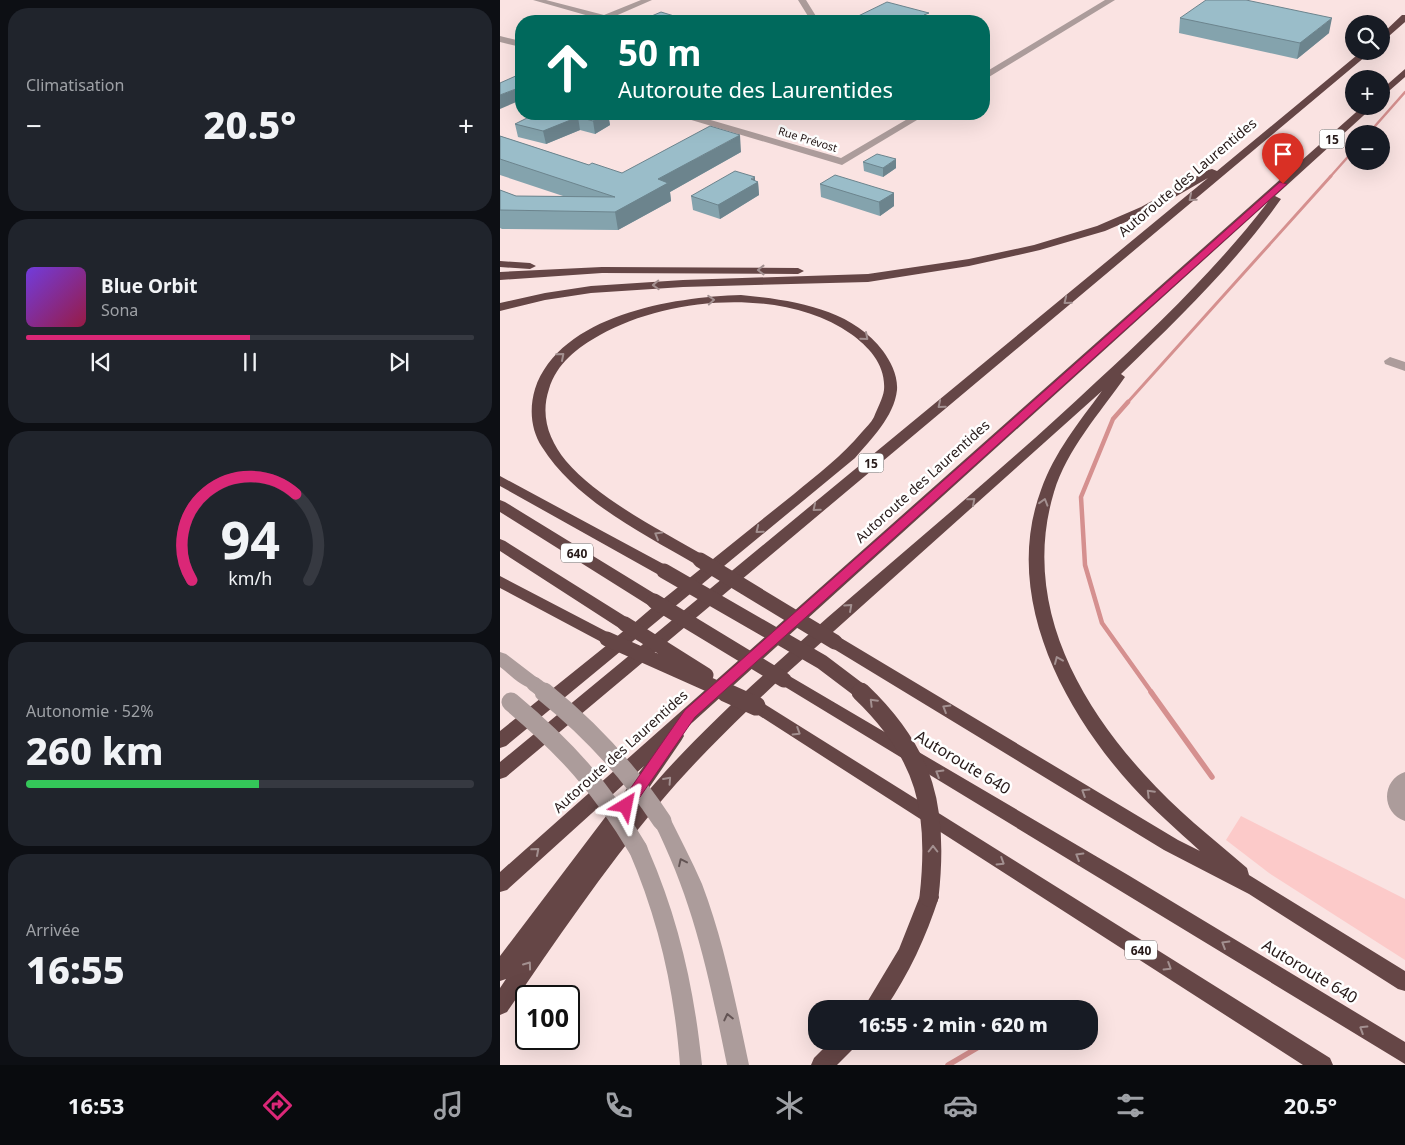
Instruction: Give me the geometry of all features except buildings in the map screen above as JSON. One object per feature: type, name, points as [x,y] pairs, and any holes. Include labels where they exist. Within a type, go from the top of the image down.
[{"type":"highway","points":[[1390,31],[1405,17]]},
{"type":"highway","name":"Autoroute des Laurentides","points":[[500,772],[1357,60]]},
{"type":"highway","points":[[1390,86],[1405,72]]},
{"type":"highway","name":"Autoroute des Laurentides","points":[[500,884],[1359,115]]},
{"type":"highway","points":[[500,307],[549,295],[606,288],[861,278],[905,274],[1030,250],[1099,229],[1148,208],[1243,155]]},
{"type":"highway","points":[[500,1005],[616,845],[665,784],[702,744],[854,604],[1063,421],[1136,352],[1248,236],[1295,172]]},
{"type":"highway","points":[[500,264],[602,270],[836,271],[947,266]]},
{"type":"highway","points":[[500,276],[602,270]]},
{"type":"highway","points":[[500,741],[822,478],[869,436],[884,414],[890,398],[891,383],[887,367],[880,353],[869,340],[854,328],[823,313],[779,302],[734,299],[690,302],[638,314],[602,328],[573,346],[546,372],[534,394],[530,415],[533,431],[546,454],[569,476],[595,496],[700,560],[835,642],[1171,845],[1256,888],[1405,982]]},
{"type":"highway","points":[[1136,352],[1068,449],[1047,491],[1039,519],[1036,545],[1037,578],[1042,611],[1052,645],[1068,682],[1092,722],[1114,752],[1167,809],[1256,888]]},
{"type":"highway","points":[[500,480],[758,624],[827,666],[870,699],[892,724],[916,766],[931,812],[934,848],[929,897],[923,917],[908,953],[879,1000]]},
{"type":"highway","name":"Autoroute 640","points":[[500,505],[784,680],[1405,1054]]},
{"type":"highway","name":"640","points":[[500,544],[1322,1065]]},
{"type":"highway","points":[[500,581],[607,639],[756,706]]},
{"type":"highway","points":[[500,972],[626,806],[690,714]]},
{"type":"highway","points":[[822,1065],[837,1050]]},
{"type":"street","points":[[537,0],[585,15]]},
{"type":"street","points":[[613,15],[648,0]]},
{"type":"street","points":[[802,0],[811,15]]},
{"type":"street","points":[[990,73],[1111,0]]},
{"type":"street","points":[[500,39],[515,43]]},
{"type":"street","name":"Rue Prévost","points":[[701,120],[842,162],[912,120]]},
{"type":"street","points":[[1390,361],[1405,367]]},
{"type":"street","points":[[500,658],[573,715],[604,745],[630,775],[662,821],[683,865],[702,912],[738,1065]]},
{"type":"street","points":[[506,698],[556,740],[581,766],[617,813],[638,849],[660,902],[677,961],[684,1001],[691,1065]]},
{"type":"street","points":[[1405,779],[1395,789],[1394,796],[1397,804],[1405,814]]},
{"type":"shaded area","points":[[1241,816],[1405,899],[1405,960],[1269,873],[1226,840]]},
{"type":"waterway","points":[[1376,125],[1405,92]]},
{"type":"waterway","points":[[1330,177],[1345,160]]},
{"type":"waterway","points":[[1127,403],[1331,176]]},
{"type":"waterway","points":[[1128,402],[1113,419],[1081,497],[1085,565],[1102,623],[1152,693]]},
{"type":"waterway","points":[[1151,692],[1212,777]]},
{"type":"waterway","points":[[948,1065],[974,1050]]},
{"type":"route","points":[[626,806],[690,714],[1283,184]]}]
